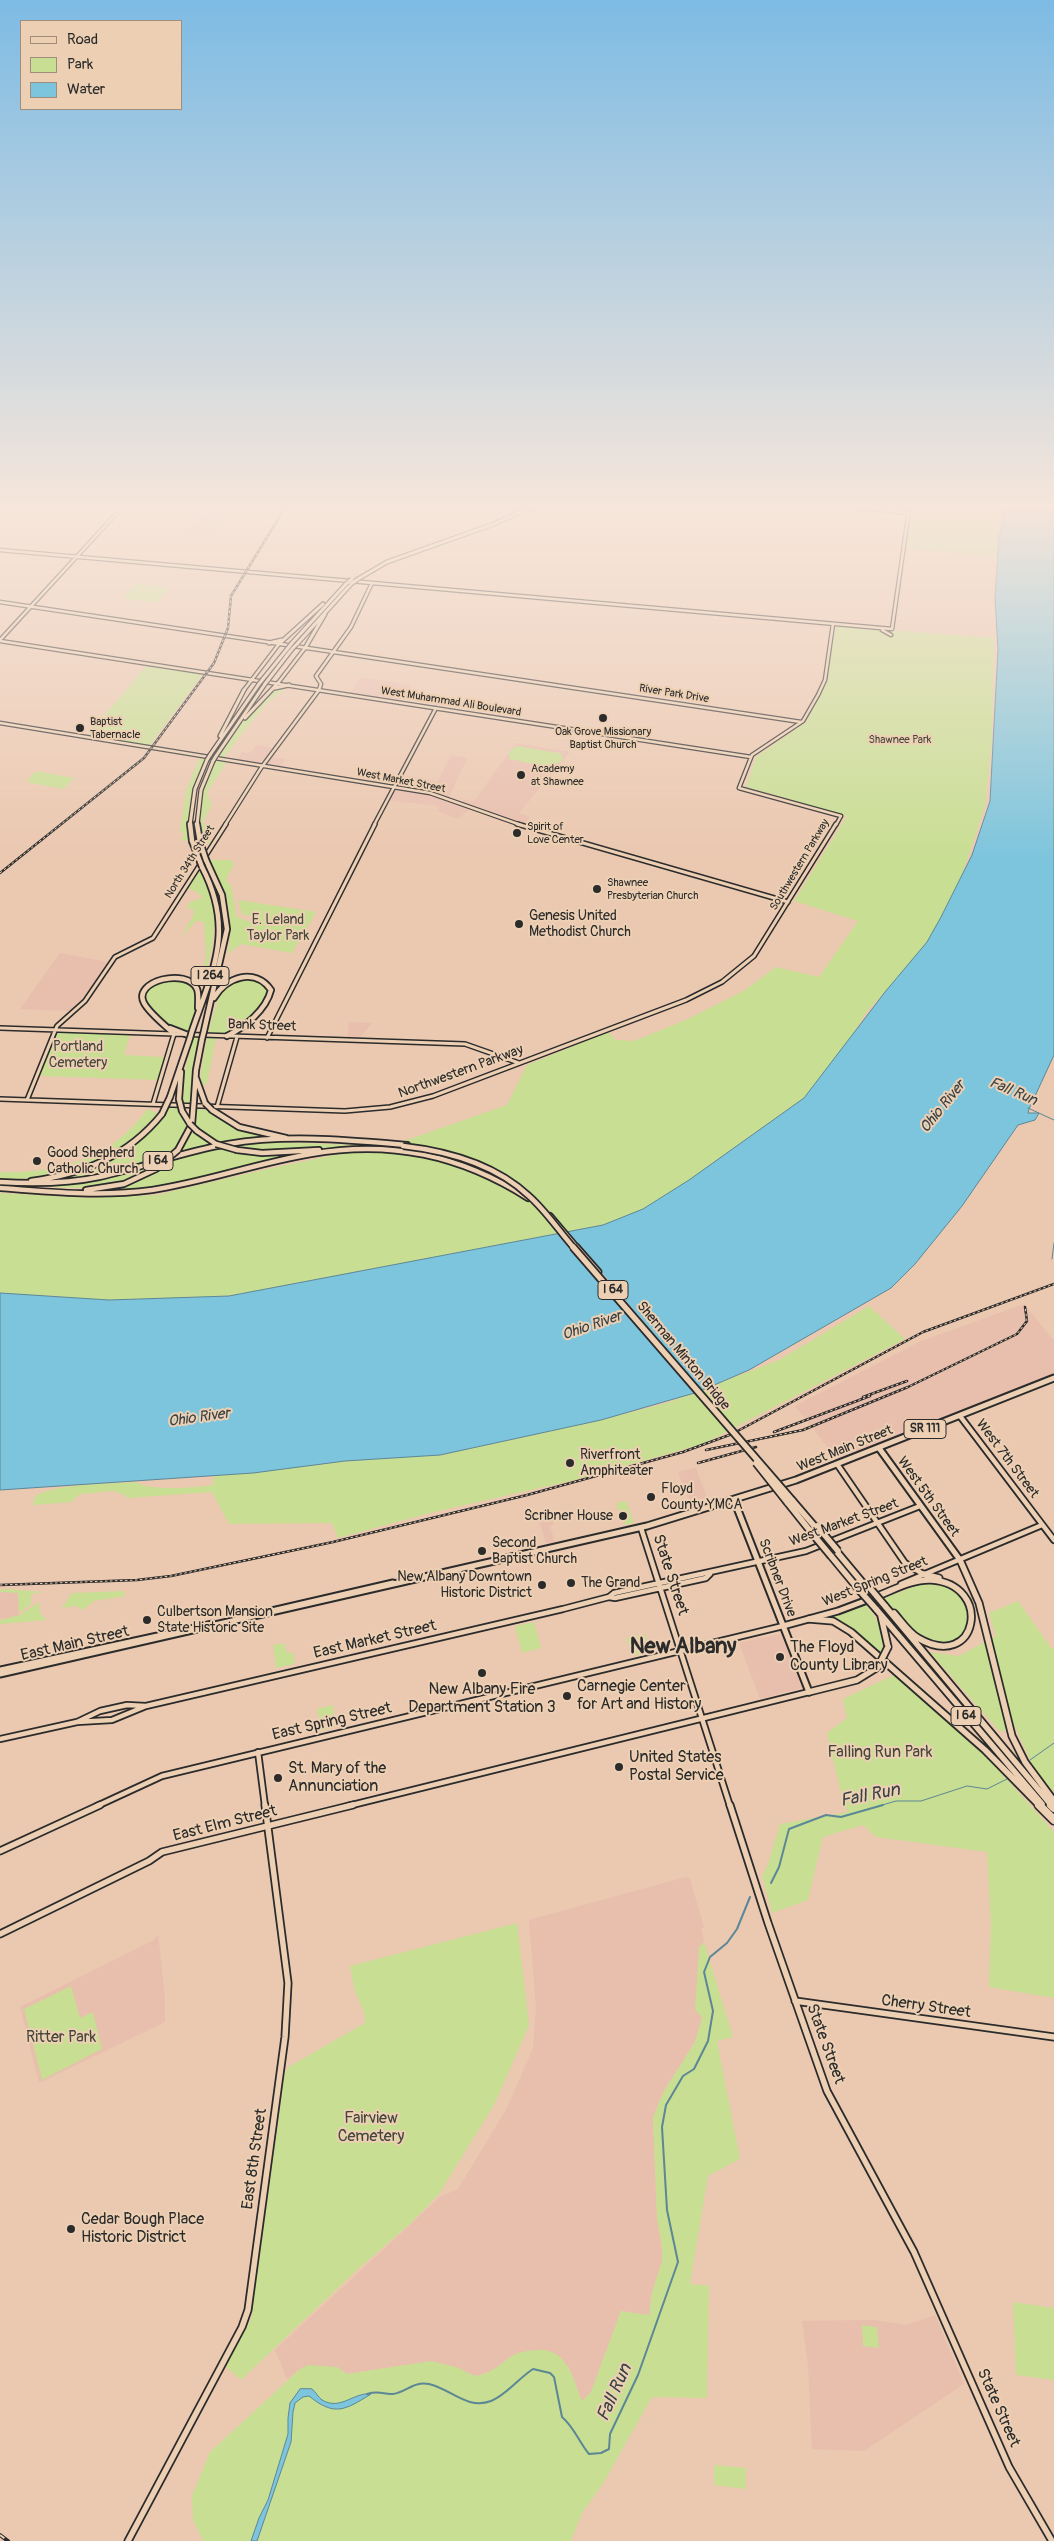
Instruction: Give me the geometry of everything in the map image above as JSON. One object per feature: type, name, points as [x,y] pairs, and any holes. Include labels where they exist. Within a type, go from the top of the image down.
[{"type":"highway","points":[[279,644],[303,622]]},
{"type":"highway","name":"I 264","points":[[181,1069],[190,1035],[209,982],[220,932],[216,899],[192,841],[190,816],[192,798],[198,778],[210,755],[259,684],[312,622]]},
{"type":"highway","name":"I 264","points":[[195,1076],[226,939],[227,919],[222,895],[200,842],[197,806],[201,786],[213,761],[228,737],[282,662],[290,647],[297,644],[317,622]]},
{"type":"highway","points":[[305,648],[321,622]]},
{"type":"highway","points":[[269,643],[282,640]]},
{"type":"highway","points":[[273,690],[278,683]]},
{"type":"highway","points":[[228,737],[253,708],[273,690],[280,686],[289,685]]},
{"type":"highway","points":[[210,755],[244,690]]},
{"type":"highway","points":[[174,1034],[169,1027],[146,1007],[143,1000],[146,989],[159,980],[178,978],[193,983],[198,994],[197,1016]]},
{"type":"highway","points":[[212,1000],[224,984],[238,978],[254,978],[268,985],[271,990],[269,999],[241,1027],[227,1036]]},
{"type":"highway","points":[[169,1027],[190,1035]]},
{"type":"highway","points":[[236,1037],[241,1027]]},
{"type":"highway","points":[[1,1185],[55,1178],[98,1164],[133,1144],[150,1129],[162,1114],[181,1069]]},
{"type":"highway","points":[[181,1069],[179,1099],[182,1112],[197,1131],[216,1144],[237,1150],[268,1153],[344,1150]]},
{"type":"highway","points":[[1,1185],[98,1190],[129,1182],[156,1169],[178,1150],[192,1124],[195,1076]]},
{"type":"highway","points":[[195,1076],[205,1103],[228,1122],[250,1131],[312,1140]]},
{"type":"highway","name":"I 64","points":[[1,1185],[46,1184],[115,1174],[190,1152],[230,1144],[312,1140],[403,1146]]},
{"type":"highway","points":[[1,1185],[81,1181],[130,1171],[202,1150],[245,1143],[300,1141],[403,1146],[448,1154],[474,1163],[507,1179],[529,1196],[791,1500]]},
{"type":"highway","name":"Sherman Minton Bridge","points":[[403,1146],[442,1151],[476,1162],[510,1180],[532,1197],[764,1470]]},
{"type":"highway","name":"I 64","points":[[1,1185],[93,1194],[140,1192],[297,1157],[344,1150]]},
{"type":"highway","name":"Sherman Minton Bridge","points":[[344,1150],[421,1153],[463,1164],[497,1178],[540,1207],[572,1241],[764,1470]]},
{"type":"highway","name":"I 64","points":[[764,1470],[835,1553],[860,1590],[881,1609],[1054,1808]]},
{"type":"highway","points":[[809,1692],[856,1680],[878,1667],[888,1647],[881,1609],[868,1588],[835,1553]]},
{"type":"highway","points":[[960,1560],[982,1609],[1012,1737],[1023,1759],[1054,1801]]},
{"type":"highway","points":[[881,1609],[892,1610],[912,1633],[924,1642],[938,1646],[953,1646],[967,1636],[973,1622],[972,1610],[959,1590],[949,1581],[923,1574]]},
{"type":"highway","points":[[872,1598],[928,1580],[941,1582],[959,1590]]},
{"type":"highway","name":"I 64","points":[[881,1609],[1054,1819]]},
{"type":"highway","points":[[809,1620],[833,1621],[851,1632],[985,1750],[1054,1819]]},
{"type":"main road","name":"West Main Street","points":[[643,1527],[734,1500],[837,1464],[1054,1378]]},
{"type":"main road","name":"West 5th Street","points":[[879,1448],[960,1560]]},
{"type":"main road","name":"Scribner Drive","points":[[734,1500],[809,1692]]},
{"type":"main road","name":"East Main Street","points":[[0,1672],[390,1582],[393,1584],[643,1527]]},
{"type":"main road","name":"West Spring Street","points":[[783,1626],[809,1620],[872,1598]]},
{"type":"street","points":[[0,640],[17,622]]},
{"type":"street","name":"River Park Drive","points":[[130,622],[801,722]]},
{"type":"street","points":[[246,791],[319,690],[321,684],[316,676],[354,622]]},
{"type":"street","points":[[806,622],[892,629],[893,622]]},
{"type":"street","points":[[751,757],[801,722],[824,684],[833,624]]},
{"type":"street","points":[[880,628],[891,635]]},
{"type":"street","name":"West Muhammad Ali Boulevard","points":[[0,640],[751,757]]},
{"type":"street","points":[[244,690],[279,644]]},
{"type":"street","points":[[274,650],[290,647]]},
{"type":"street","points":[[278,683],[305,648]]},
{"type":"street","points":[[268,682],[281,679]]},
{"type":"street","points":[[267,1038],[436,708]]},
{"type":"street","name":"West Market Street","points":[[0,723],[442,796],[526,827],[788,902]]},
{"type":"street","name":"Southwestern Parkway","points":[[751,757],[739,788],[841,816],[772,929]]},
{"type":"street","name":"North 34th Street","points":[[149,942],[246,791]]},
{"type":"street","name":"Northwestern Parkway","points":[[0,1099],[346,1112],[378,1110],[418,1100],[705,992],[728,979],[747,963],[772,929]]},
{"type":"street","points":[[27,1100],[54,1030],[62,1020],[85,1001],[115,957],[149,942]]},
{"type":"street","name":"Bank Street","points":[[0,1028],[465,1044],[519,1063]]},
{"type":"street","points":[[154,1104],[174,1034]]},
{"type":"street","points":[[217,1106],[236,1037]]},
{"type":"street","name":"West 7th Street","points":[[960,1416],[990,1452],[1054,1540]]},
{"type":"street","points":[[837,1464],[907,1566],[923,1574]]},
{"type":"street","name":"West Market Street","points":[[711,1574],[806,1551],[920,1506]]},
{"type":"street","name":"West Spring Street","points":[[872,1598],[923,1574],[1042,1525]]},
{"type":"street","name":"State Street","points":[[643,1527],[660,1586],[795,2001],[830,2099],[914,2252],[1010,2467],[1052,2541]]},
{"type":"street","name":"East Market Street","points":[[0,1739],[77,1722],[101,1721],[129,1714],[146,1706],[609,1597],[614,1594],[706,1578],[711,1574]]},
{"type":"street","name":"West Spring Street","points":[[681,1651],[783,1626]]},
{"type":"street","name":"East Spring Street","points":[[0,1851],[152,1779],[681,1651]]},
{"type":"street","name":"East Elm Street","points":[[0,1934],[149,1862],[158,1854],[809,1692]]},
{"type":"street","name":"East Market Street","points":[[77,1722],[95,1712],[126,1705],[146,1706]]},
{"type":"street","name":"East 8th Street","points":[[128,2541],[242,2327],[248,2310],[285,2037],[288,1983],[258,1752]]},
{"type":"street","name":"Cherry Street","points":[[795,2001],[1054,2037]]},
{"type":"shaded area","points":[[361,677],[411,685],[401,701],[350,693]]},
{"type":"shaded area","name":"Academy at Shawnee","points":[[516,743],[570,752],[519,813],[530,817],[523,825],[462,803],[464,799],[474,801]]},
{"type":"shaded area","points":[[257,745],[276,748],[270,757],[286,759],[280,767],[236,760],[242,752],[250,753]]},
{"type":"shaded area","points":[[451,755],[467,758],[448,800],[470,810],[457,819],[437,811],[439,806],[390,801],[403,775],[438,781]]},
{"type":"shaded area","points":[[60,953],[108,962],[82,1001],[69,1011],[20,1009]]},
{"type":"shaded area","points":[[349,1022],[372,1023],[358,1040],[347,1039]]},
{"type":"shaded area","points":[[1024,1304],[1054,1341],[1054,1375],[838,1460],[795,1406],[919,1342]]},
{"type":"shaded area","points":[[696,1468],[709,1503],[692,1508],[678,1472]]},
{"type":"shaded area","points":[[552,1518],[554,1524],[550,1526],[555,1542],[546,1543],[539,1521]]},
{"type":"shaded area","points":[[0,1592],[18,1592],[19,1616],[0,1619]]},
{"type":"shaded area","points":[[781,1634],[802,1688],[760,1699],[739,1643]]},
{"type":"shaded area","points":[[686,1877],[690,1879],[704,1927],[701,1928],[704,1942],[699,1948],[702,2018],[695,2042],[664,2091],[653,2117],[657,2218],[662,2246],[662,2261],[652,2293],[649,2316],[621,2311],[591,2392],[582,2401],[569,2367],[535,2350],[513,2355],[493,2371],[475,2376],[456,2367],[384,2368],[347,2374],[337,2367],[300,2369],[287,2379],[275,2350],[440,2197],[458,2189],[507,2108],[533,2048],[536,2008],[529,1920]]},
{"type":"shaded area","points":[[158,1934],[165,1998],[165,2022],[39,2083],[20,2007],[154,1940]]},
{"type":"shaded area","points":[[935,2315],[964,2384],[864,2451],[812,2449],[808,2365],[802,2321],[874,2320],[907,2325]]},
{"type":"green space","name":"Shawnee Park","points":[[834,626],[994,638],[992,739],[985,807],[962,875],[924,951],[867,1011],[828,1075],[792,1113],[740,1151],[643,1209],[603,1225],[229,1296],[109,1300],[0,1293],[0,1193],[87,1198],[156,1195],[373,1147],[262,1150],[229,1145],[275,1142],[378,1146],[404,1141],[507,1105],[527,1065],[608,1032],[616,1040],[634,1041],[688,1019],[745,990],[776,967],[819,977],[858,921],[794,901],[847,816],[746,787],[756,757],[806,722],[827,681]]},
{"type":"green space","points":[[147,665],[204,673],[149,746],[88,735]]},
{"type":"green space","points":[[287,687],[266,704],[223,758],[218,757],[239,726],[257,705],[277,690]]},
{"type":"green space","points":[[516,746],[565,754],[561,754],[563,759],[558,763],[545,766],[538,765],[509,759],[509,752]]},
{"type":"green space","points":[[199,759],[205,759],[196,780],[189,808],[190,841],[181,840],[184,834],[180,831],[186,791]]},
{"type":"green space","points":[[217,760],[227,762],[207,793],[212,805],[202,823],[210,825],[206,830],[211,844],[203,843],[200,810],[203,790]]},
{"type":"green space","points":[[36,771],[74,778],[64,789],[26,782]]},
{"type":"green space","name":"E. Leland Taylor Park","points":[[210,860],[231,860],[234,864],[226,880],[231,885],[237,917],[254,923],[256,918],[242,914],[238,900],[316,912],[292,953],[241,944],[228,954],[230,927],[228,906]]},
{"type":"green space","points":[[200,870],[210,892],[214,919],[210,959],[206,970],[204,969],[206,955],[204,922],[196,921],[181,937],[194,914],[193,909],[186,908],[190,902],[202,898],[198,893],[187,888]]},
{"type":"green space","points":[[247,978],[260,981],[269,990],[263,1005],[230,1034],[208,1033],[221,990],[235,980]]},
{"type":"green space","points":[[167,979],[187,980],[196,989],[197,1008],[189,1032],[174,1029],[147,1004],[146,994],[150,987]]},
{"type":"green space","name":"Portland Cemetery","points":[[56,1032],[130,1035],[124,1055],[165,1057],[158,1080],[40,1076]]},
{"type":"green space","points":[[194,1037],[200,1038],[193,1071],[192,1099],[191,1103],[183,1103],[185,1070]]},
{"type":"green space","points":[[207,1038],[216,1038],[207,1084],[201,1085],[201,1071]]},
{"type":"green space","points":[[168,1108],[179,1108],[189,1126],[177,1149],[169,1156],[103,1174],[37,1182],[75,1174],[112,1160],[143,1138],[157,1124]]},
{"type":"green space","points":[[147,1109],[159,1114],[143,1132],[125,1147],[107,1158],[88,1167],[67,1173],[46,1177],[0,1179],[0,1172],[42,1170],[62,1166],[82,1160],[101,1151],[134,1126]]},
{"type":"green space","points":[[195,1109],[209,1110],[240,1129],[280,1138],[234,1143],[214,1139],[194,1125]]},
{"type":"green space","points":[[192,1130],[215,1145],[177,1154]]},
{"type":"green space","points":[[220,1147],[230,1150],[309,1152],[176,1183],[94,1192],[138,1180],[172,1158]]},
{"type":"green space","points":[[164,1161],[150,1171],[120,1183],[72,1188],[39,1186]]},
{"type":"green space","points":[[869,1306],[905,1339],[703,1444],[570,1481],[434,1512],[338,1538],[332,1523],[229,1524],[212,1492],[128,1498],[111,1491],[80,1494],[71,1502],[33,1505],[35,1496],[70,1486],[135,1482],[161,1488],[205,1486],[213,1485],[214,1476],[345,1461],[441,1455],[601,1420],[670,1402],[779,1360]]},
{"type":"green space","points":[[626,1501],[634,1523],[625,1525],[616,1503]]},
{"type":"green space","points":[[927,1582],[941,1584],[954,1590],[968,1607],[970,1616],[966,1634],[949,1644],[939,1644],[920,1636],[904,1622],[884,1598]]},
{"type":"green space","points":[[0,1590],[43,1592],[31,1594],[31,1604],[19,1613],[18,1593],[0,1592]]},
{"type":"green space","points":[[124,1591],[125,1596],[94,1601],[83,1610],[76,1606],[62,1608],[72,1593]]},
{"type":"green space","points":[[1018,1601],[1052,1649],[1054,1648],[1054,1792],[1034,1769],[1015,1726],[1000,1732],[930,1652],[959,1656],[996,1636],[989,1613]]},
{"type":"green space","points":[[39,1602],[40,1613],[47,1620],[0,1624],[0,1620],[20,1615]]},
{"type":"green space","points":[[866,1605],[875,1617],[883,1634],[882,1655],[850,1627],[828,1617]]},
{"type":"green space","points":[[534,1622],[541,1648],[522,1653],[515,1626]]},
{"type":"green space","points":[[645,1634],[651,1652],[632,1656],[626,1638]]},
{"type":"green space","points":[[284,1643],[287,1653],[293,1652],[295,1664],[276,1668],[273,1645]]},
{"type":"green space","name":"Falling Run Park","points":[[894,1675],[986,1756],[1054,1832],[1054,1998],[989,1987],[991,1924],[987,1852],[876,1837],[863,1825],[823,1837],[808,1900],[772,1913],[762,1876],[768,1864],[780,1824],[848,1812],[843,1801],[827,1733],[847,1718],[843,1699]]},
{"type":"green space","points":[[333,1705],[335,1727],[321,1731],[317,1709]]},
{"type":"green space","name":"Fairview Cemetery","points":[[517,1923],[529,2025],[495,2103],[439,2194],[410,2224],[359,2268],[241,2380],[225,2366],[251,2319],[285,2072],[290,2066],[365,2023],[364,2012],[355,1992],[350,1966]]},
{"type":"green space","points":[[704,1942],[733,2037],[717,2041],[740,2159],[708,2176],[690,2284],[709,2286],[707,2398],[652,2397],[604,2482],[582,2513],[571,2541],[203,2541],[193,2520],[192,2496],[210,2452],[300,2369],[308,2365],[337,2367],[347,2374],[431,2361],[456,2367],[475,2376],[491,2371],[517,2354],[535,2350],[546,2350],[561,2358],[567,2365],[582,2401],[591,2392],[621,2311],[649,2315],[652,2293],[662,2261],[662,2246],[657,2218],[653,2117],[664,2091],[695,2042],[702,2018],[695,2009],[699,1948]]},
{"type":"green space","name":"Ritter Park","points":[[71,1986],[80,2018],[93,2012],[102,2049],[42,2080],[24,2009]]},
{"type":"green space","points":[[1013,2302],[1054,2308],[1054,2380],[1016,2375]]},
{"type":"green space","points":[[862,2325],[877,2327],[879,2348],[863,2346]]},
{"type":"green space","points":[[714,2465],[746,2468],[746,2489],[714,2485]]},
{"type":"water","name":"Ohio River","points":[[996,622],[1054,622],[1054,1055],[1029,1109],[1028,1113],[1039,1113],[1035,1120],[1018,1125],[962,1206],[915,1264],[891,1288],[749,1370],[698,1392],[601,1420],[440,1455],[345,1461],[253,1473],[0,1490],[0,1293],[109,1300],[229,1296],[603,1225],[643,1209],[689,1180],[804,1098],[885,992],[927,942],[972,855],[990,801],[998,649]]},
{"type":"water","points":[[300,2389],[312,2389],[322,2400],[329,2403],[341,2402],[365,2394],[371,2394],[354,2404],[340,2409],[326,2407],[309,2396],[303,2397],[295,2403],[291,2442],[257,2541],[251,2541],[268,2500],[288,2434],[290,2403]]},
{"type":"pier","points":[[566,1230],[703,1392],[697,1395],[560,1231]]},
{"type":"waterway","name":"Fall Run","points":[[1028,1108],[1054,1120]]},
{"type":"waterway","name":"Fall Run","points":[[1052,1259],[1054,1243]]},
{"type":"waterway","name":"Fall Run","points":[[1030,1760],[1054,1743]]},
{"type":"waterway","name":"Fall Run","points":[[879,1806],[896,1801],[921,1801],[967,1786],[987,1789],[1009,1778]]},
{"type":"waterway","name":"Fall Run","points":[[771,1883],[779,1867],[789,1829],[826,1815],[841,1817],[883,1805]]},
{"type":"waterway","name":"Fall Run","points":[[367,2394],[375,2392],[393,2394],[423,2383],[437,2387],[467,2401],[482,2403],[496,2399],[533,2369],[550,2373],[554,2377],[562,2417],[570,2425],[589,2454],[601,2453],[609,2449],[610,2434],[638,2375],[678,2262],[667,2210],[662,2127],[666,2105],[683,2076],[694,2069],[708,2041],[713,2011],[704,1972],[710,1957],[727,1943],[737,1929],[750,1897]]},
{"type":"railway","points":[[0,873],[144,758],[214,663],[228,628],[229,622]]},
{"type":"railway","points":[[0,1585],[137,1580],[171,1576],[333,1542],[527,1495],[683,1452],[732,1434],[923,1332],[1054,1284]]},
{"type":"railway","points":[[706,1450],[803,1430],[908,1387],[1017,1334],[1027,1321],[1025,1307]]},
{"type":"railway","points":[[863,1397],[907,1381]]},
{"type":"railway","points":[[774,1432],[870,1396]]},
{"type":"railway","points":[[698,1463],[756,1447]]},
{"type":"railway","points":[[0,2535],[8,2541]]},
{"type":"place","name":"Oak Grove Missionary Baptist Church","points":[[603,718]]},
{"type":"place","name":"Baptist Tabernacle","points":[[80,728]]},
{"type":"place","name":"Academy at Shawnee","points":[[521,775]]},
{"type":"place","name":"Spirit of Love Center","points":[[517,833]]},
{"type":"place","name":"Shawnee Presbyterian Church","points":[[597,889]]},
{"type":"place","name":"Genesis United Methodist Church","points":[[519,924]]},
{"type":"place","name":"Good Shepherd Catholic Church","points":[[37,1161]]},
{"type":"place","name":"Riverfront Amphiteater","points":[[570,1463]]},
{"type":"place","name":"Floyd County YMCA","points":[[651,1497]]},
{"type":"place","name":"Scribner House","points":[[623,1516]]},
{"type":"place","name":"Second Baptist Church","points":[[482,1551]]},
{"type":"place","name":"The Grand","points":[[571,1583]]},
{"type":"place","name":"New Albany Downtown Historic District","points":[[542,1585]]},
{"type":"place","name":"Culbertson Mansion State Historic Site","points":[[147,1620]]},
{"type":"place","name":"The Floyd County Library","points":[[780,1657]]},
{"type":"place","name":"New Albany Fire Department Station 3","points":[[482,1673]]},
{"type":"place","name":"Carnegie Center for Art and History","points":[[567,1696]]},
{"type":"place","name":"United States Postal Service","points":[[619,1767]]},
{"type":"place","name":"St. Mary of the Annunciation","points":[[278,1778]]},
{"type":"place","name":"Cedar Bough Place Historic District","points":[[71,2229]]},
{"type":"district","name":"New Albany","points":[[683,1647]]}]
